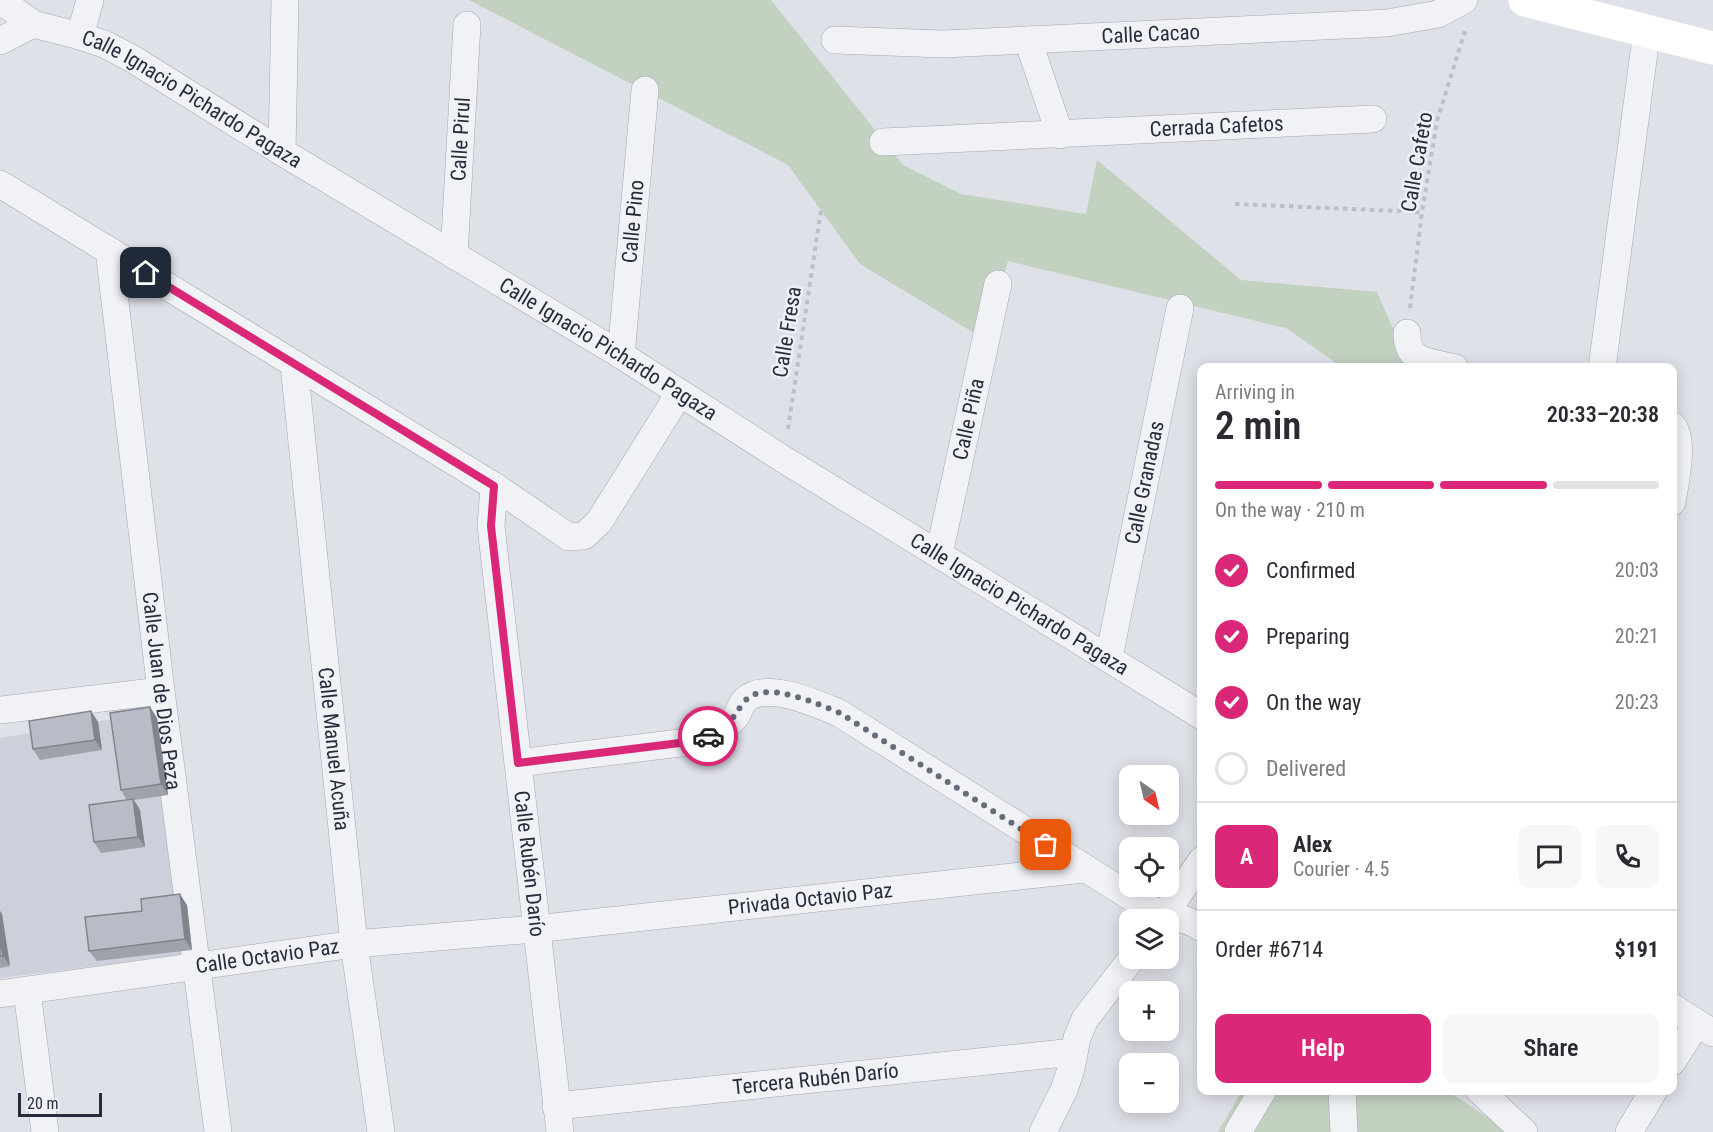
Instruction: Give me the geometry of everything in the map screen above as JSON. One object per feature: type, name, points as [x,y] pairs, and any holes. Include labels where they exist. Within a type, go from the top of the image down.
[{"type":"main road","points":[[1525,0],[1713,48]]},
{"type":"street","points":[[0,0],[33,24],[0,41]]},
{"type":"street","points":[[80,36],[90,0]]},
{"type":"street","points":[[282,152],[285,0]]},
{"type":"street","name":"Calle Cacao","points":[[835,40],[943,44],[1387,23],[1466,11]]},
{"type":"street","name":"Calle Ignacio Pichardo Pagaza","points":[[33,24],[104,44],[131,58],[282,152],[621,355],[783,459],[1197,713]]},
{"type":"street","name":"Calle Pirul","points":[[454,255],[467,25]]},
{"type":"street","points":[[1603,363],[1647,30]]},
{"type":"street","points":[[1028,40],[1060,135]]},
{"type":"street","name":"Calle Pino","points":[[621,355],[645,90]]},
{"type":"street","name":"Cerrada Cafetos","points":[[883,142],[1373,119]]},
{"type":"street","points":[[0,184],[494,486],[569,537],[584,536],[590,533],[599,522],[679,394]]},
{"type":"street","name":"Calle Juan de Dios Peza","points":[[109,250],[160,691],[218,1132]]},
{"type":"street","name":"Calle Piña","points":[[939,554],[998,284]]},
{"type":"street","name":"Calle Granadas","points":[[1108,657],[1180,308]]},
{"type":"street","points":[[1407,333],[1407,343],[1412,354],[1437,363]]},
{"type":"street","name":"Calle Manuel Acuña","points":[[294,365],[354,944],[381,1132]]},
{"type":"street","points":[[1677,443],[1677,460]]},
{"type":"street","name":"Calle Rubén Darío","points":[[494,486],[491,526],[558,1119]]},
{"type":"street","points":[[0,710],[160,691]]},
{"type":"street","points":[[518,763],[696,741],[725,727],[735,717],[747,698],[756,694],[782,693],[805,699],[840,713],[1150,909]]},
{"type":"street","points":[[1168,909],[1197,867]]},
{"type":"street","name":"Privada Octavio Paz","points":[[535,928],[1084,869]]},
{"type":"street","points":[[1179,918],[1197,925]]},
{"type":"street","name":"Calle Octavio Paz","points":[[0,994],[354,944],[535,928]]},
{"type":"street","points":[[1042,1132],[1064,1090],[1077,1038],[1085,1019],[1124,969]]},
{"type":"street","points":[[27,991],[45,1132]]},
{"type":"street","points":[[1677,1010],[1705,1028],[1677,1057]]},
{"type":"street","name":"Tercera Rubén Darío","points":[[558,1119],[1074,1052]]},
{"type":"street","points":[[1238,1132],[1260,1095]]},
{"type":"street","points":[[1342,1095],[1344,1132]]},
{"type":"street","points":[[1484,1095],[1524,1132]]},
{"type":"street","points":[[1629,1132],[1651,1095]]},
{"type":"path","name":"Calle Cafeto","points":[[1407,333],[1422,212],[1437,121],[1466,11]]},
{"type":"path","points":[[1235,204],[1422,212]]},
{"type":"path","name":"Calle Fresa","points":[[783,459],[821,210]]},
{"type":"shaded area","points":[[160,711],[197,953],[0,978],[0,738]]},
{"type":"green space","points":[[469,0],[771,0],[903,165],[961,194],[1086,214],[1097,160],[1241,280],[1377,292],[1408,363],[1336,363],[1286,328],[1008,261],[984,339],[860,264],[788,165]]},
{"type":"green space","points":[[1239,1095],[1453,1095],[1511,1132],[1218,1132]]},
{"type":"building","points":[[150,707],[161,784],[121,790],[110,713]]},
{"type":"building","points":[[91,711],[95,740],[33,749],[29,721]]},
{"type":"building","points":[[133,799],[138,837],[94,842],[89,805]]},
{"type":"building","points":[[180,894],[185,939],[89,951],[85,917],[142,911],[141,899]]},
{"type":"building","points":[[0,938],[3,956],[0,956]]},
{"type":"way so far","points":[[708,736],[725,727],[735,717],[747,698],[756,694],[782,693],[805,699],[840,713],[1046,845]]},
{"type":"route","points":[[146,273],[494,486],[491,526],[518,763],[696,741],[708,736]]}]
